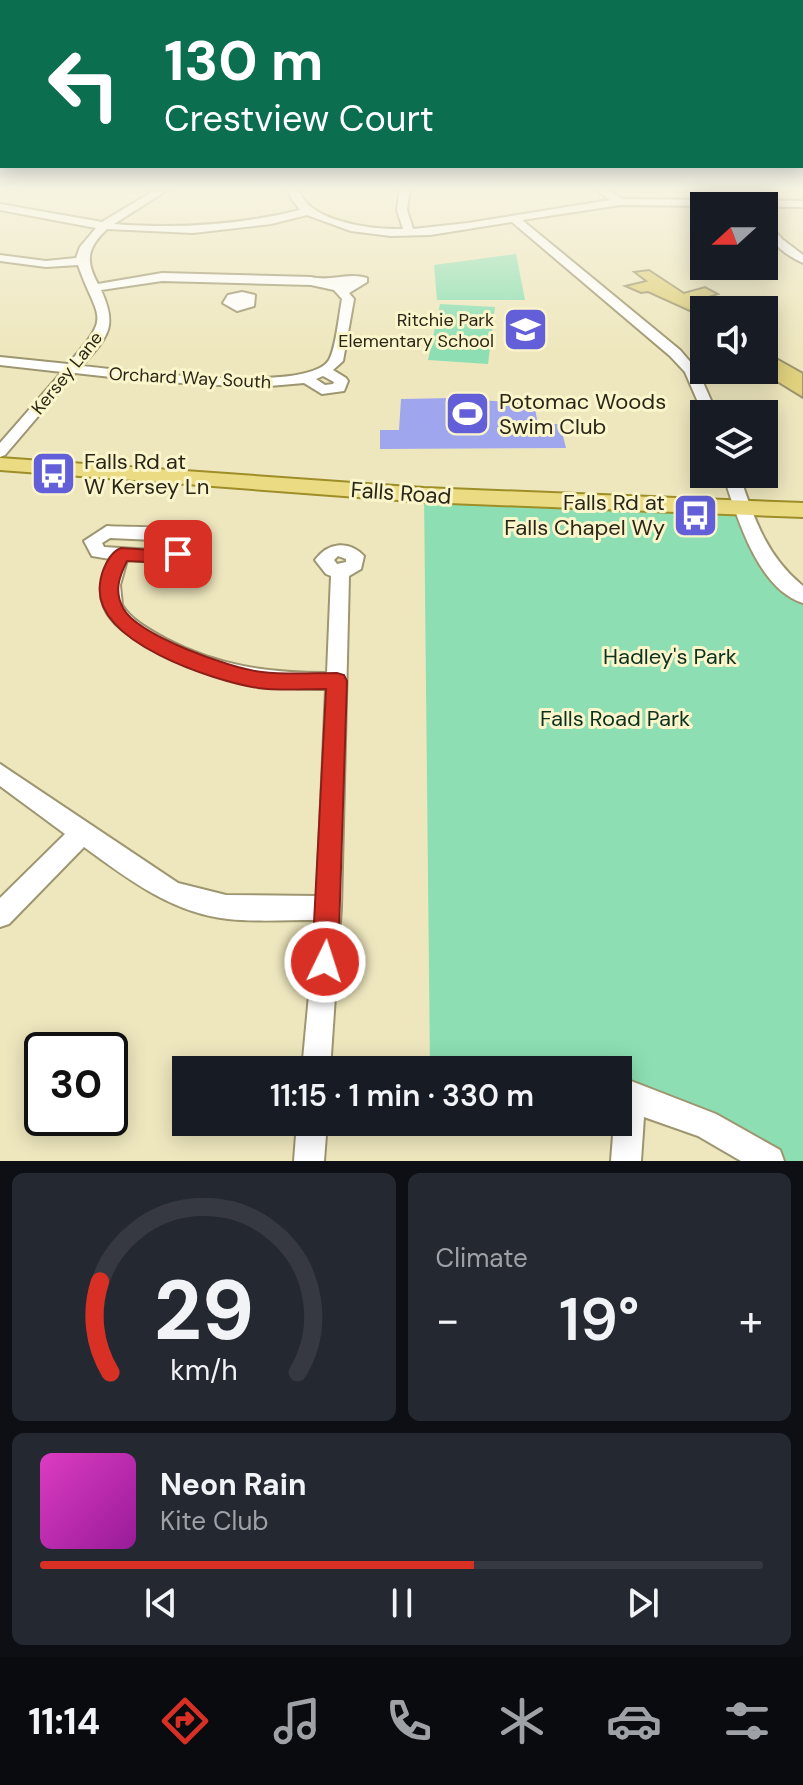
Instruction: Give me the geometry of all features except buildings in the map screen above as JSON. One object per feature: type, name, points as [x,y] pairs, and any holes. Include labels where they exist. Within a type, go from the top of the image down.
[{"type":"main road","name":"Falls Road","points":[[0,464],[433,496],[803,510]]},
{"type":"street","points":[[3,260],[46,264],[83,261],[91,241]]},
{"type":"street","points":[[542,241],[675,353],[691,371],[704,400]]},
{"type":"street","points":[[778,241],[797,250],[803,260]]},
{"type":"street","name":"Kersey Lane","points":[[0,452],[97,342],[105,325],[104,310],[83,261]]},
{"type":"street","points":[[94,288],[162,277],[250,279],[338,288],[348,299],[338,357],[324,371]]},
{"type":"street","points":[[242,296],[250,279]]},
{"type":"street","name":"Orchard Way South","points":[[0,361],[73,370],[258,383],[307,379],[324,371],[341,381],[339,388],[322,390],[307,379]]},
{"type":"street","points":[[735,488],[761,556],[803,596]]},
{"type":"street","points":[[121,554],[109,580],[108,594],[115,614],[155,642],[202,666],[242,678],[337,681]]},
{"type":"street","points":[[317,1056],[329,908],[340,572]]},
{"type":"street","points":[[0,774],[139,873],[173,893],[201,902],[252,909],[329,908]]},
{"type":"street","points":[[0,915],[82,833]]},
{"type":"street","points":[[632,1097],[706,1124],[769,1161]]},
{"type":"street","points":[[309,1161],[311,1136]]},
{"type":"street","points":[[625,1136],[626,1161]]},
{"type":"green space","points":[[516,254],[525,300],[437,300],[434,265]]},
{"type":"green space","points":[[440,304],[495,307],[488,364],[428,360]]},
{"type":"green space","name":"Falls Road Park","points":[[424,495],[742,510],[803,596],[803,1161],[769,1161],[632,1099],[632,1056],[430,1056]]},
{"type":"water","name":"Potomac Woods Swim Club","points":[[454,398],[534,404],[538,424],[560,424],[566,448],[380,449],[380,430],[399,430],[401,399]]},
{"type":"place","name":"Ritchie Park Elementary School","points":[[525,330]]},
{"type":"place","name":"Potomac Woods Swim Club","points":[[468,414]]},
{"type":"place","name":"Falls Rd at W Kersey Ln","points":[[53,474]]},
{"type":"place","name":"Falls Rd at Falls Chapel Wy","points":[[696,515]]},
{"type":"route","points":[[178,554],[169,557],[121,554],[109,580],[108,594],[115,614],[183,658],[224,674],[262,680],[337,681],[325,962]]},
{"type":"park label","name":"Hadley's Park","points":[[670,656]]}]
